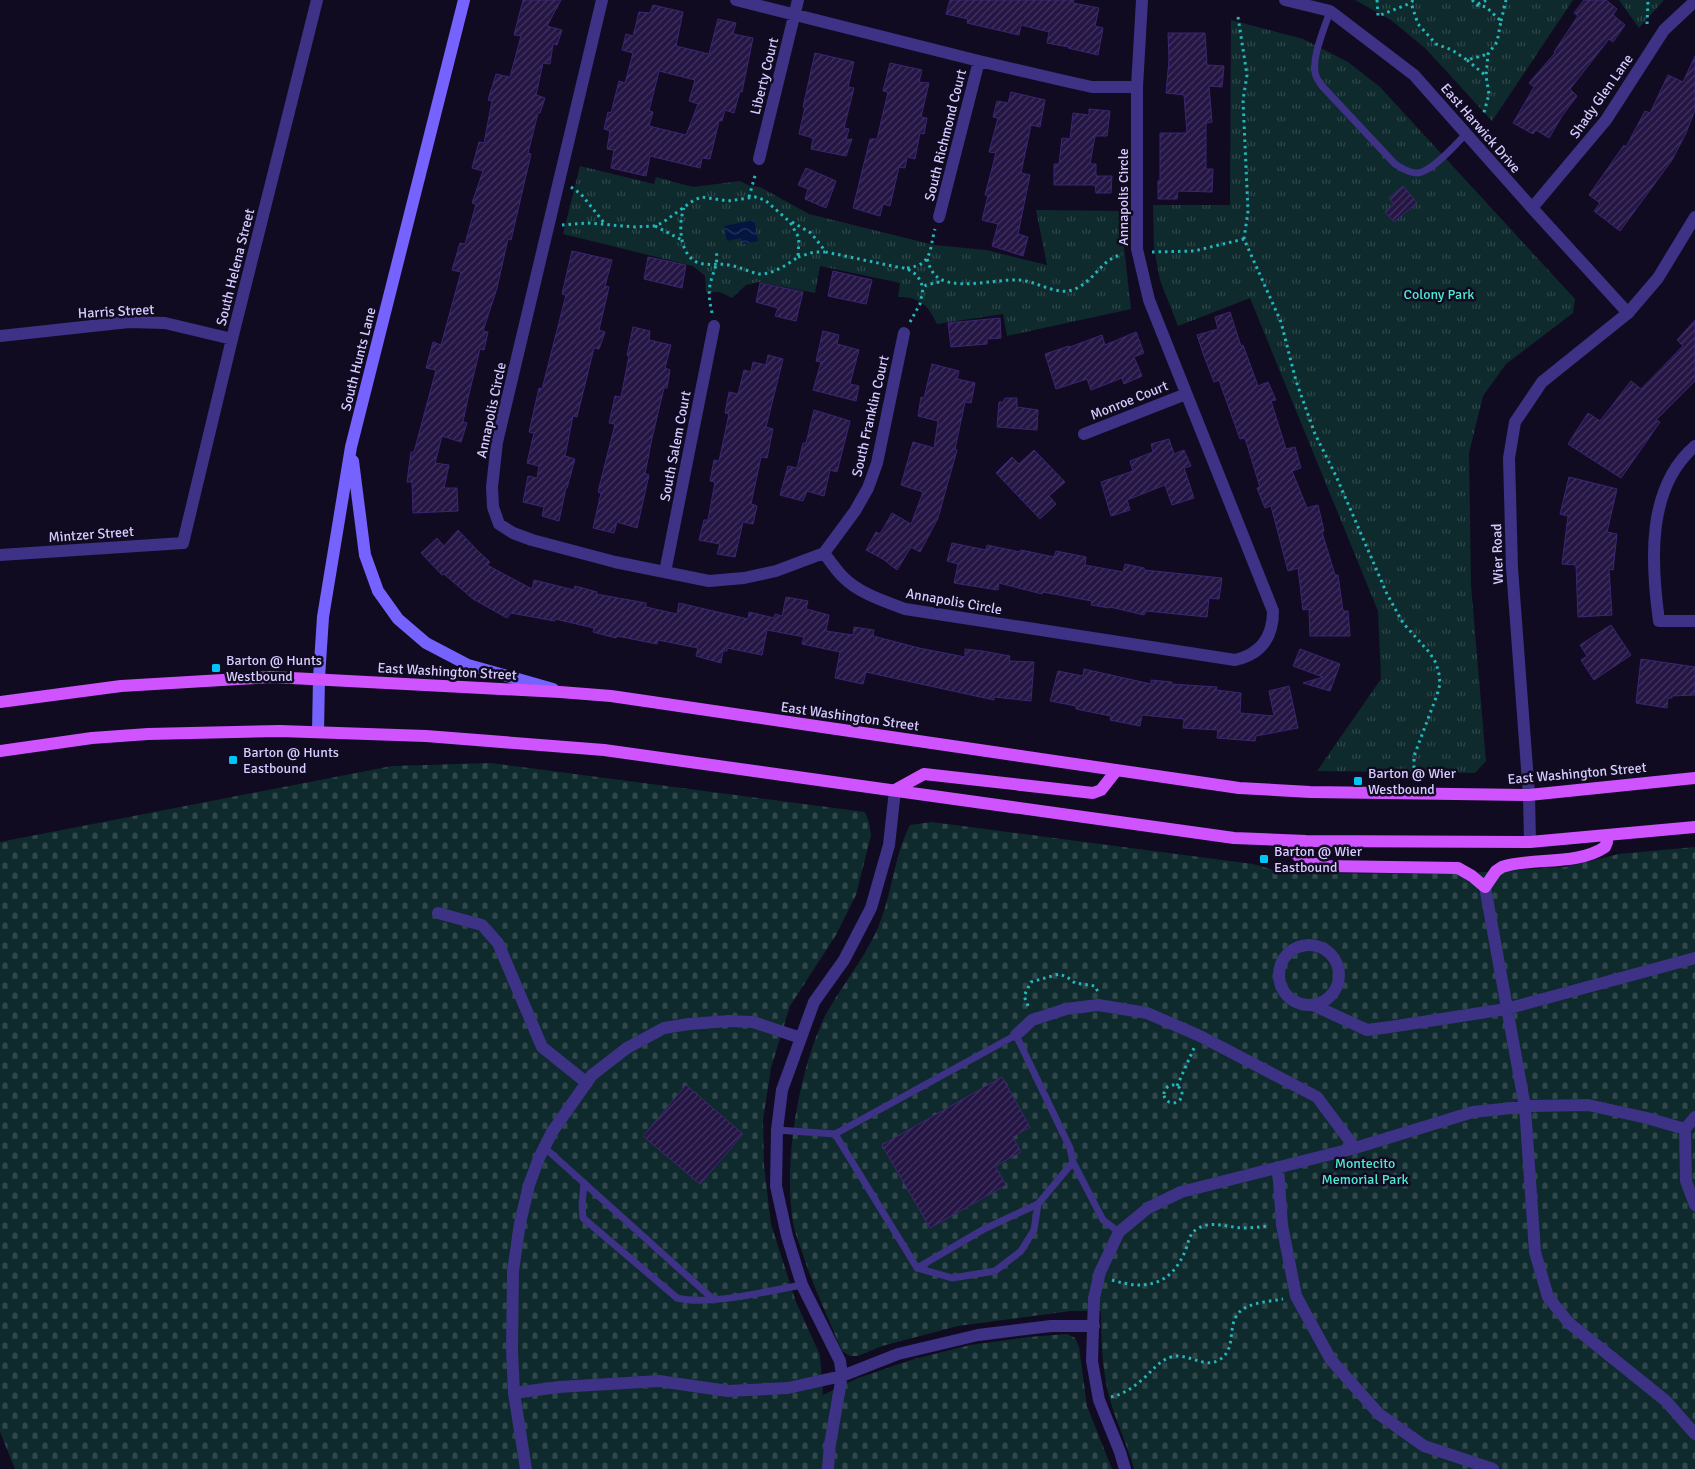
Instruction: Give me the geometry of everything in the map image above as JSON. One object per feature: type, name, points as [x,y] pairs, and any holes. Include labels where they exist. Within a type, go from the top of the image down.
[{"type":"main road","name":"South Hunts Lane","points":[[318,732],[323,617],[351,447],[464,0]]},
{"type":"main road","points":[[351,447],[365,555],[378,591],[398,619],[426,643],[468,665],[560,692]]},
{"type":"main road","name":"East Washington Street","points":[[0,702],[121,686],[272,677],[319,678],[610,696],[1239,788],[1310,792],[1529,795],[1695,778]]},
{"type":"main road","points":[[0,751],[92,738],[148,734],[280,731],[426,736],[604,750],[1234,838],[1530,842],[1695,827]]},
{"type":"main road","points":[[895,790],[924,774],[1093,793],[1101,790],[1116,771]]},
{"type":"main road","points":[[1293,840],[1295,854],[1309,863],[1324,866],[1458,868],[1465,871],[1485,887],[1496,871],[1502,867],[1567,859],[1587,854],[1605,847],[1607,842],[1606,835]]},
{"type":"street","name":"South Helena Street","points":[[183,543],[232,338],[317,0]]},
{"type":"street","name":"Annapolis Circle","points":[[602,0],[497,442],[492,487],[493,507],[499,524],[513,533],[532,540],[606,560],[709,581],[744,578],[776,571],[824,552],[843,578],[875,598],[905,609],[1235,660],[1247,657],[1258,649],[1269,635],[1273,626],[1273,611],[1149,300],[1137,248],[1137,87],[1142,0]]},
{"type":"street","points":[[736,0],[979,62],[1092,87],[1137,87]]},
{"type":"street","name":"Liberty Court","points":[[759,159],[798,0]]},
{"type":"street","name":"East Harwick Drive","points":[[1285,0],[1330,11],[1414,75],[1628,313]]},
{"type":"street","name":"Shady Glen Lane","points":[[1532,208],[1606,120],[1664,30],[1695,1]]},
{"type":"street","name":"South Richmond Court","points":[[939,217],[979,62]]},
{"type":"street","name":"Wier Road","points":[[1530,842],[1529,795],[1512,568],[1509,458],[1515,422],[1542,382],[1628,313],[1658,278],[1695,217]]},
{"type":"street","name":"Harris Street","points":[[0,336],[129,322],[165,323],[232,338]]},
{"type":"street","name":"South Salem Court","points":[[665,572],[714,326]]},
{"type":"street","name":"South Franklin Court","points":[[824,552],[855,511],[868,488],[877,463],[904,333]]},
{"type":"street","name":"Monroe Court","points":[[1084,434],[1186,394]]},
{"type":"street","points":[[1695,446],[1687,452],[1671,475],[1656,521],[1654,585],[1659,621],[1695,621]]},
{"type":"street","name":"Mintzer Street","points":[[0,555],[183,543]]},
{"type":"street","points":[[828,1469],[830,1444],[842,1376],[840,1361],[802,1285],[787,1236],[776,1186],[777,1130],[782,1090],[814,1002],[844,960],[871,908],[889,845],[895,790]]},
{"type":"street","points":[[1485,887],[1525,1107],[1535,1252],[1548,1297],[1569,1323],[1666,1402],[1695,1434]]},
{"type":"street","points":[[438,912],[482,925],[498,943],[542,1047],[586,1083]]},
{"type":"street","points":[[1312,1005],[1330,997],[1336,989],[1339,970],[1336,960],[1330,953],[1321,947],[1302,945],[1285,956],[1280,965],[1278,975],[1280,985],[1285,994],[1293,1001],[1302,1005],[1312,1005],[1367,1030],[1506,1009],[1695,958]]},
{"type":"street","points":[[1016,1035],[1032,1020],[1066,1009],[1098,1005],[1147,1013],[1200,1036],[1317,1097],[1355,1148]]},
{"type":"street","points":[[526,1469],[514,1393],[512,1350],[513,1271],[526,1195],[538,1158],[552,1132],[592,1075],[627,1048],[664,1028],[729,1021],[753,1022],[801,1038]]},
{"type":"street","points":[[1125,1469],[1099,1400],[1092,1362],[1094,1298],[1100,1272],[1118,1232],[1148,1208],[1181,1192],[1355,1148],[1473,1112],[1525,1107],[1588,1105],[1647,1118],[1685,1129]]},
{"type":"street","points":[[1695,1117],[1685,1129],[1686,1180],[1695,1205]]},
{"type":"street","points":[[1278,1167],[1282,1225],[1296,1296],[1331,1360],[1379,1414],[1424,1446],[1492,1469]]},
{"type":"street","points":[[514,1393],[559,1387],[659,1381],[728,1391],[788,1388],[842,1376],[898,1354],[978,1335],[1051,1326],[1094,1326]]},
{"type":"lane","points":[[1330,11],[1316,54],[1316,76],[1322,86],[1395,164],[1407,172],[1418,174],[1430,168],[1466,134]]},
{"type":"lane","points":[[777,1130],[835,1134],[1016,1035],[1070,1148],[1073,1162],[1103,1220],[1118,1232]]},
{"type":"lane","points":[[835,1134],[917,1268],[952,1278],[995,1272],[1022,1251],[1034,1230],[1038,1204]]},
{"type":"lane","points":[[544,1147],[714,1300]]},
{"type":"lane","points":[[917,1268],[984,1229],[1038,1204],[1073,1162]]},
{"type":"lane","points":[[584,1183],[583,1218],[677,1298],[714,1300],[802,1285]]},
{"type":"path","points":[[1376,0],[1378,16],[1412,2],[1418,24],[1436,44],[1452,50],[1486,76]]},
{"type":"path","points":[[1472,0],[1486,7],[1502,21]]},
{"type":"path","points":[[1477,4],[1479,0]]},
{"type":"path","points":[[1477,4],[1487,0]]},
{"type":"path","points":[[1483,116],[1489,94],[1486,76],[1488,54],[1500,37],[1506,0]]},
{"type":"path","points":[[1647,24],[1648,0]]},
{"type":"path","points":[[1238,18],[1247,75],[1243,100],[1248,211],[1244,239],[1281,322],[1296,381],[1315,434],[1336,476],[1387,594],[1403,623],[1429,652],[1436,663],[1440,684],[1414,756],[1414,777]]},
{"type":"path","points":[[1466,60],[1488,54]]},
{"type":"path","points":[[749,197],[759,159]]},
{"type":"path","points":[[560,179],[581,194],[605,224]]},
{"type":"path","points":[[549,227],[588,223],[635,227],[654,226],[662,223],[694,200],[702,197],[728,201],[755,197],[764,200],[790,222],[811,233],[826,252]]},
{"type":"path","points":[[684,208],[680,228],[682,240],[690,257],[696,262],[707,265],[728,265],[760,274],[768,273],[788,264],[798,256],[814,252],[826,252],[897,267],[917,267],[927,259],[939,217]]},
{"type":"path","points":[[790,222],[799,238],[798,256]]},
{"type":"path","points":[[654,226],[682,240]]},
{"type":"path","points":[[1152,252],[1201,250],[1244,239]]},
{"type":"path","points":[[714,326],[709,294],[717,265],[716,250]]},
{"type":"path","points":[[923,289],[926,285],[943,281],[962,283],[1018,280],[1032,281],[1063,291],[1074,289],[1088,280],[1109,260],[1122,254]]},
{"type":"path","points":[[927,259],[936,277],[943,281]]},
{"type":"path","points":[[904,333],[920,304],[923,289],[917,275],[907,268]]},
{"type":"path","points":[[1032,1020],[1024,996],[1027,987],[1031,982],[1059,974],[1075,983],[1095,986],[1097,989],[1098,1005]]},
{"type":"path","points":[[1178,1086],[1200,1036]]},
{"type":"path","points":[[1172,1085],[1178,1086],[1182,1090],[1182,1097],[1179,1102],[1169,1103],[1165,1099],[1165,1090],[1172,1085]]},
{"type":"path","points":[[1100,1272],[1108,1279],[1116,1282],[1133,1286],[1146,1285],[1160,1281],[1176,1269],[1189,1238],[1196,1230],[1207,1224],[1242,1228],[1282,1225]]},
{"type":"path","points":[[1099,1400],[1125,1393],[1160,1362],[1169,1358],[1177,1356],[1208,1363],[1219,1361],[1225,1355],[1230,1345],[1232,1323],[1236,1314],[1249,1306],[1296,1296]]},
{"type":"green space","points":[[1355,0],[1573,0],[1492,121],[1426,49],[1391,20]]},
{"type":"green space","points":[[1619,0],[1664,0],[1639,28]]},
{"type":"green space","name":"Colony Park","points":[[1231,20],[1303,39],[1348,62],[1380,87],[1575,299],[1573,313],[1506,364],[1483,396],[1469,453],[1471,585],[1486,761],[1475,773],[1317,771],[1381,679],[1378,611],[1250,298],[1178,326],[1160,280],[1154,248],[1153,205],[1230,205]]},
{"type":"green space","points":[[580,166],[654,184],[656,177],[693,187],[740,181],[750,186],[760,187],[809,214],[934,245],[986,250],[1047,265],[1036,210],[1120,211],[1131,309],[1007,336],[1003,314],[937,324],[927,307],[922,303],[906,297],[898,297],[900,283],[820,266],[815,293],[758,282],[746,285],[732,298],[720,292],[706,292],[705,276],[693,266],[563,234]]},
{"type":"green space","points":[[490,763],[865,812],[871,835],[856,895],[836,935],[790,1006],[771,1068],[763,1120],[764,1166],[771,1224],[796,1302],[820,1355],[823,1395],[858,1378],[914,1359],[970,1345],[1067,1334],[1075,1338],[1079,1347],[1087,1406],[1112,1469],[15,1469],[0,1432],[0,842],[392,766]]},
{"type":"green space","name":"Montecito Memorial Park","points":[[931,822],[1253,864],[1284,873],[1451,874],[1565,867],[1619,854],[1695,847],[1695,1469],[1134,1469],[1108,1392],[1102,1352],[1101,1311],[1071,1311],[958,1326],[882,1346],[858,1356],[850,1356],[842,1351],[811,1277],[793,1223],[790,1178],[791,1154],[798,1105],[809,1058],[822,1021],[876,932],[886,906],[904,838],[910,825]]},
{"type":"water","points":[[754,220],[758,241],[743,244],[741,238],[727,241],[724,226]]},
{"type":"building","points":[[523,0],[561,0],[547,26],[562,30],[557,45],[553,44],[550,64],[543,63],[536,95],[545,98],[540,113],[538,113],[528,153],[531,154],[511,240],[508,239],[497,288],[483,331],[488,332],[484,350],[480,349],[468,398],[463,422],[467,423],[461,442],[442,436],[435,463],[449,465],[444,488],[457,488],[458,511],[413,513],[412,482],[407,482],[411,452],[414,452],[436,370],[426,368],[433,342],[441,345],[461,272],[452,270],[460,243],[465,244],[476,204],[472,203],[483,171],[472,168],[479,142],[484,143],[492,101],[488,100],[496,74],[510,77],[521,36],[514,35]]},
{"type":"building","points":[[950,0],[1074,0],[1073,3],[1099,8],[1095,26],[1103,28],[1098,55],[1047,43],[1049,32],[1021,25],[1019,35],[967,23],[968,19],[946,14]]},
{"type":"building","points":[[1584,0],[1606,0],[1617,9],[1613,15],[1625,25],[1613,42],[1609,39],[1570,89],[1577,96],[1549,138],[1536,130],[1533,134],[1513,123],[1534,87],[1529,83],[1555,53],[1578,16],[1574,13]]},
{"type":"building","points":[[653,5],[683,12],[676,46],[709,54],[718,19],[736,23],[733,34],[753,38],[742,92],[740,91],[734,113],[725,110],[722,121],[719,121],[710,159],[702,158],[700,168],[650,156],[646,176],[611,168],[614,150],[607,149],[610,131],[604,129],[608,112],[611,113],[619,81],[625,83],[633,53],[622,50],[626,34],[633,36],[639,12],[650,13]],"holes":[[[659,71],[695,80],[689,101],[698,104],[686,135],[649,126],[653,112],[649,111]]]},
{"type":"building","points":[[1168,33],[1205,33],[1207,65],[1224,66],[1222,87],[1209,86],[1212,122],[1206,123],[1206,169],[1213,169],[1212,192],[1178,191],[1177,199],[1158,199],[1160,133],[1187,133],[1184,95],[1166,93],[1169,60]]},
{"type":"building","points":[[815,53],[854,62],[848,87],[854,88],[844,128],[849,129],[846,140],[852,139],[846,156],[811,149],[813,138],[799,134]]},
{"type":"building","points":[[1695,56],[1695,110],[1686,133],[1672,160],[1620,231],[1594,211],[1600,203],[1589,195],[1624,145],[1626,147],[1645,111],[1650,113],[1668,75],[1683,82]]},
{"type":"building","points":[[890,63],[922,70],[919,82],[929,83],[921,117],[927,118],[924,134],[920,133],[915,159],[907,157],[905,168],[899,167],[890,206],[883,204],[880,216],[853,208],[870,139],[877,139],[888,92],[883,91]]},
{"type":"building","points":[[1011,92],[1045,100],[1040,127],[1031,125],[1021,173],[1030,175],[1018,234],[1028,237],[1023,256],[992,246],[998,224],[982,220],[988,195],[985,195],[996,153],[989,152],[998,118],[993,117],[997,101],[1008,103]]},
{"type":"building","points":[[1089,109],[1110,111],[1107,136],[1095,136],[1090,164],[1096,164],[1096,176],[1112,176],[1111,193],[1096,193],[1095,185],[1054,185],[1054,164],[1059,164],[1062,138],[1070,139],[1073,113],[1089,115]]},
{"type":"building","points":[[806,168],[836,181],[826,208],[805,199],[808,189],[798,185]]},
{"type":"building","points":[[1403,186],[1417,203],[1394,222],[1385,212],[1394,204],[1389,198]]},
{"type":"building","points":[[572,251],[612,260],[605,286],[609,287],[599,330],[605,332],[599,349],[594,348],[577,417],[573,416],[565,456],[575,459],[559,521],[542,516],[544,507],[523,502],[528,476],[537,478],[539,466],[527,463],[534,433],[529,432],[539,388],[542,389],[566,295],[562,294]]},
{"type":"building","points":[[648,257],[686,265],[682,288],[644,279]]},
{"type":"building","points":[[833,271],[872,280],[866,304],[828,296]]},
{"type":"building","points":[[760,283],[803,292],[796,321],[775,316],[778,308],[756,302]]},
{"type":"building","points":[[1230,312],[1241,346],[1243,345],[1258,386],[1268,382],[1276,400],[1271,401],[1286,449],[1295,447],[1301,468],[1292,471],[1307,508],[1318,505],[1324,531],[1322,532],[1335,575],[1338,575],[1343,611],[1348,611],[1350,636],[1310,636],[1309,609],[1303,610],[1298,568],[1288,571],[1271,506],[1265,508],[1257,488],[1260,487],[1245,438],[1240,439],[1219,380],[1214,382],[1203,353],[1197,335],[1218,329],[1215,317]]},
{"type":"building","points":[[1000,318],[1001,338],[987,339],[987,344],[951,347],[948,323]]},
{"type":"building","points":[[1695,320],[1695,381],[1656,420],[1660,422],[1621,478],[1568,444],[1588,413],[1600,421],[1631,381],[1641,389],[1683,346],[1677,340]]},
{"type":"building","points":[[633,327],[650,331],[649,340],[671,345],[665,368],[670,370],[667,388],[664,388],[652,438],[645,474],[649,475],[637,528],[617,522],[614,533],[593,528],[601,493],[598,492],[615,424],[609,423],[615,396],[621,397]]},
{"type":"building","points":[[823,331],[839,335],[837,344],[859,350],[850,384],[859,386],[856,401],[813,390],[821,362],[816,361]]},
{"type":"building","points":[[1136,332],[1144,353],[1134,357],[1142,376],[1124,384],[1122,378],[1091,390],[1087,379],[1056,389],[1045,354],[1102,335],[1105,345]]},
{"type":"building","points":[[768,355],[783,359],[766,427],[773,429],[767,458],[761,457],[751,504],[757,506],[753,524],[743,522],[735,557],[717,554],[720,544],[699,540],[704,520],[708,520],[715,482],[710,481],[714,460],[719,461],[729,414],[725,413],[729,392],[738,394],[744,370],[751,372],[753,362],[766,365]]},
{"type":"building","points":[[932,364],[959,371],[957,379],[975,383],[971,403],[965,402],[955,449],[957,450],[938,518],[920,552],[911,547],[897,570],[883,559],[866,550],[876,532],[880,534],[892,513],[911,524],[923,492],[901,485],[913,442],[934,448],[938,421],[918,416],[921,397],[924,398]]},
{"type":"building","points":[[1005,398],[1017,398],[1017,407],[1038,410],[1037,430],[997,427],[999,402],[1003,402]]},
{"type":"building","points":[[814,410],[850,421],[837,472],[830,470],[824,496],[807,491],[803,501],[780,495],[788,466],[797,468],[803,443],[806,443]]},
{"type":"building","points":[[1169,439],[1174,454],[1184,450],[1191,466],[1184,468],[1194,498],[1172,505],[1165,485],[1127,500],[1130,510],[1111,516],[1101,482],[1133,471],[1130,461],[1153,452],[1151,444]]},
{"type":"building","points":[[1034,450],[1065,482],[1049,496],[1056,504],[1040,519],[996,473],[1012,457],[1019,464]]},
{"type":"building","points":[[1569,477],[1617,489],[1607,532],[1617,534],[1613,570],[1609,569],[1612,615],[1578,617],[1576,565],[1562,564],[1568,516],[1560,514]]},
{"type":"building","points":[[458,530],[490,562],[487,565],[532,589],[534,580],[574,590],[575,586],[597,592],[596,594],[646,603],[646,607],[677,614],[679,603],[748,619],[749,612],[774,618],[775,614],[782,616],[786,597],[808,601],[806,609],[829,615],[826,631],[853,635],[854,627],[874,630],[873,636],[965,657],[965,649],[1010,656],[1009,661],[1034,662],[1031,701],[994,697],[994,700],[866,672],[863,684],[835,678],[840,652],[802,644],[804,637],[767,630],[762,655],[727,648],[727,651],[723,651],[721,663],[696,656],[698,648],[658,640],[657,644],[617,636],[616,638],[593,632],[594,628],[555,619],[555,621],[511,613],[507,618],[473,599],[444,574],[442,575],[421,553],[437,538],[444,546]]},
{"type":"building","points":[[952,543],[986,550],[987,545],[1054,557],[1056,551],[1086,557],[1085,565],[1123,572],[1125,564],[1144,568],[1144,570],[1222,578],[1219,599],[1209,598],[1207,617],[1146,611],[1144,615],[1110,607],[1091,605],[1092,601],[1043,592],[1042,594],[999,583],[998,590],[954,583],[958,564],[947,561]]},
{"type":"building","points":[[1611,625],[1631,655],[1594,680],[1581,660],[1587,656],[1580,645]]},
{"type":"building","points":[[1300,649],[1340,664],[1330,691],[1303,683],[1323,677],[1293,666]]},
{"type":"building","points":[[1641,659],[1695,667],[1695,695],[1672,696],[1672,698],[1668,698],[1667,708],[1636,703]]},
{"type":"building","points":[[1084,669],[1151,684],[1151,680],[1172,682],[1171,684],[1217,687],[1216,690],[1241,693],[1240,713],[1274,716],[1269,691],[1289,686],[1298,728],[1256,736],[1255,741],[1217,738],[1218,730],[1183,728],[1184,719],[1142,715],[1140,726],[1110,720],[1111,716],[1076,709],[1076,706],[1050,701],[1058,671],[1083,676]]},
{"type":"building","points":[[1002,1077],[1030,1127],[1013,1137],[1021,1152],[995,1166],[1006,1185],[930,1228],[882,1145]]},
{"type":"building","points":[[686,1085],[743,1134],[700,1184],[643,1136]]},
{"type":"place","name":"Barton @ Hunts Westbound","points":[[216,668]]},
{"type":"place","name":"Barton @ Hunts Eastbound","points":[[233,760]]},
{"type":"place","name":"Barton @ Wier Westbound","points":[[1358,781]]},
{"type":"place","name":"Barton @ Wier Eastbound","points":[[1264,859]]}]
